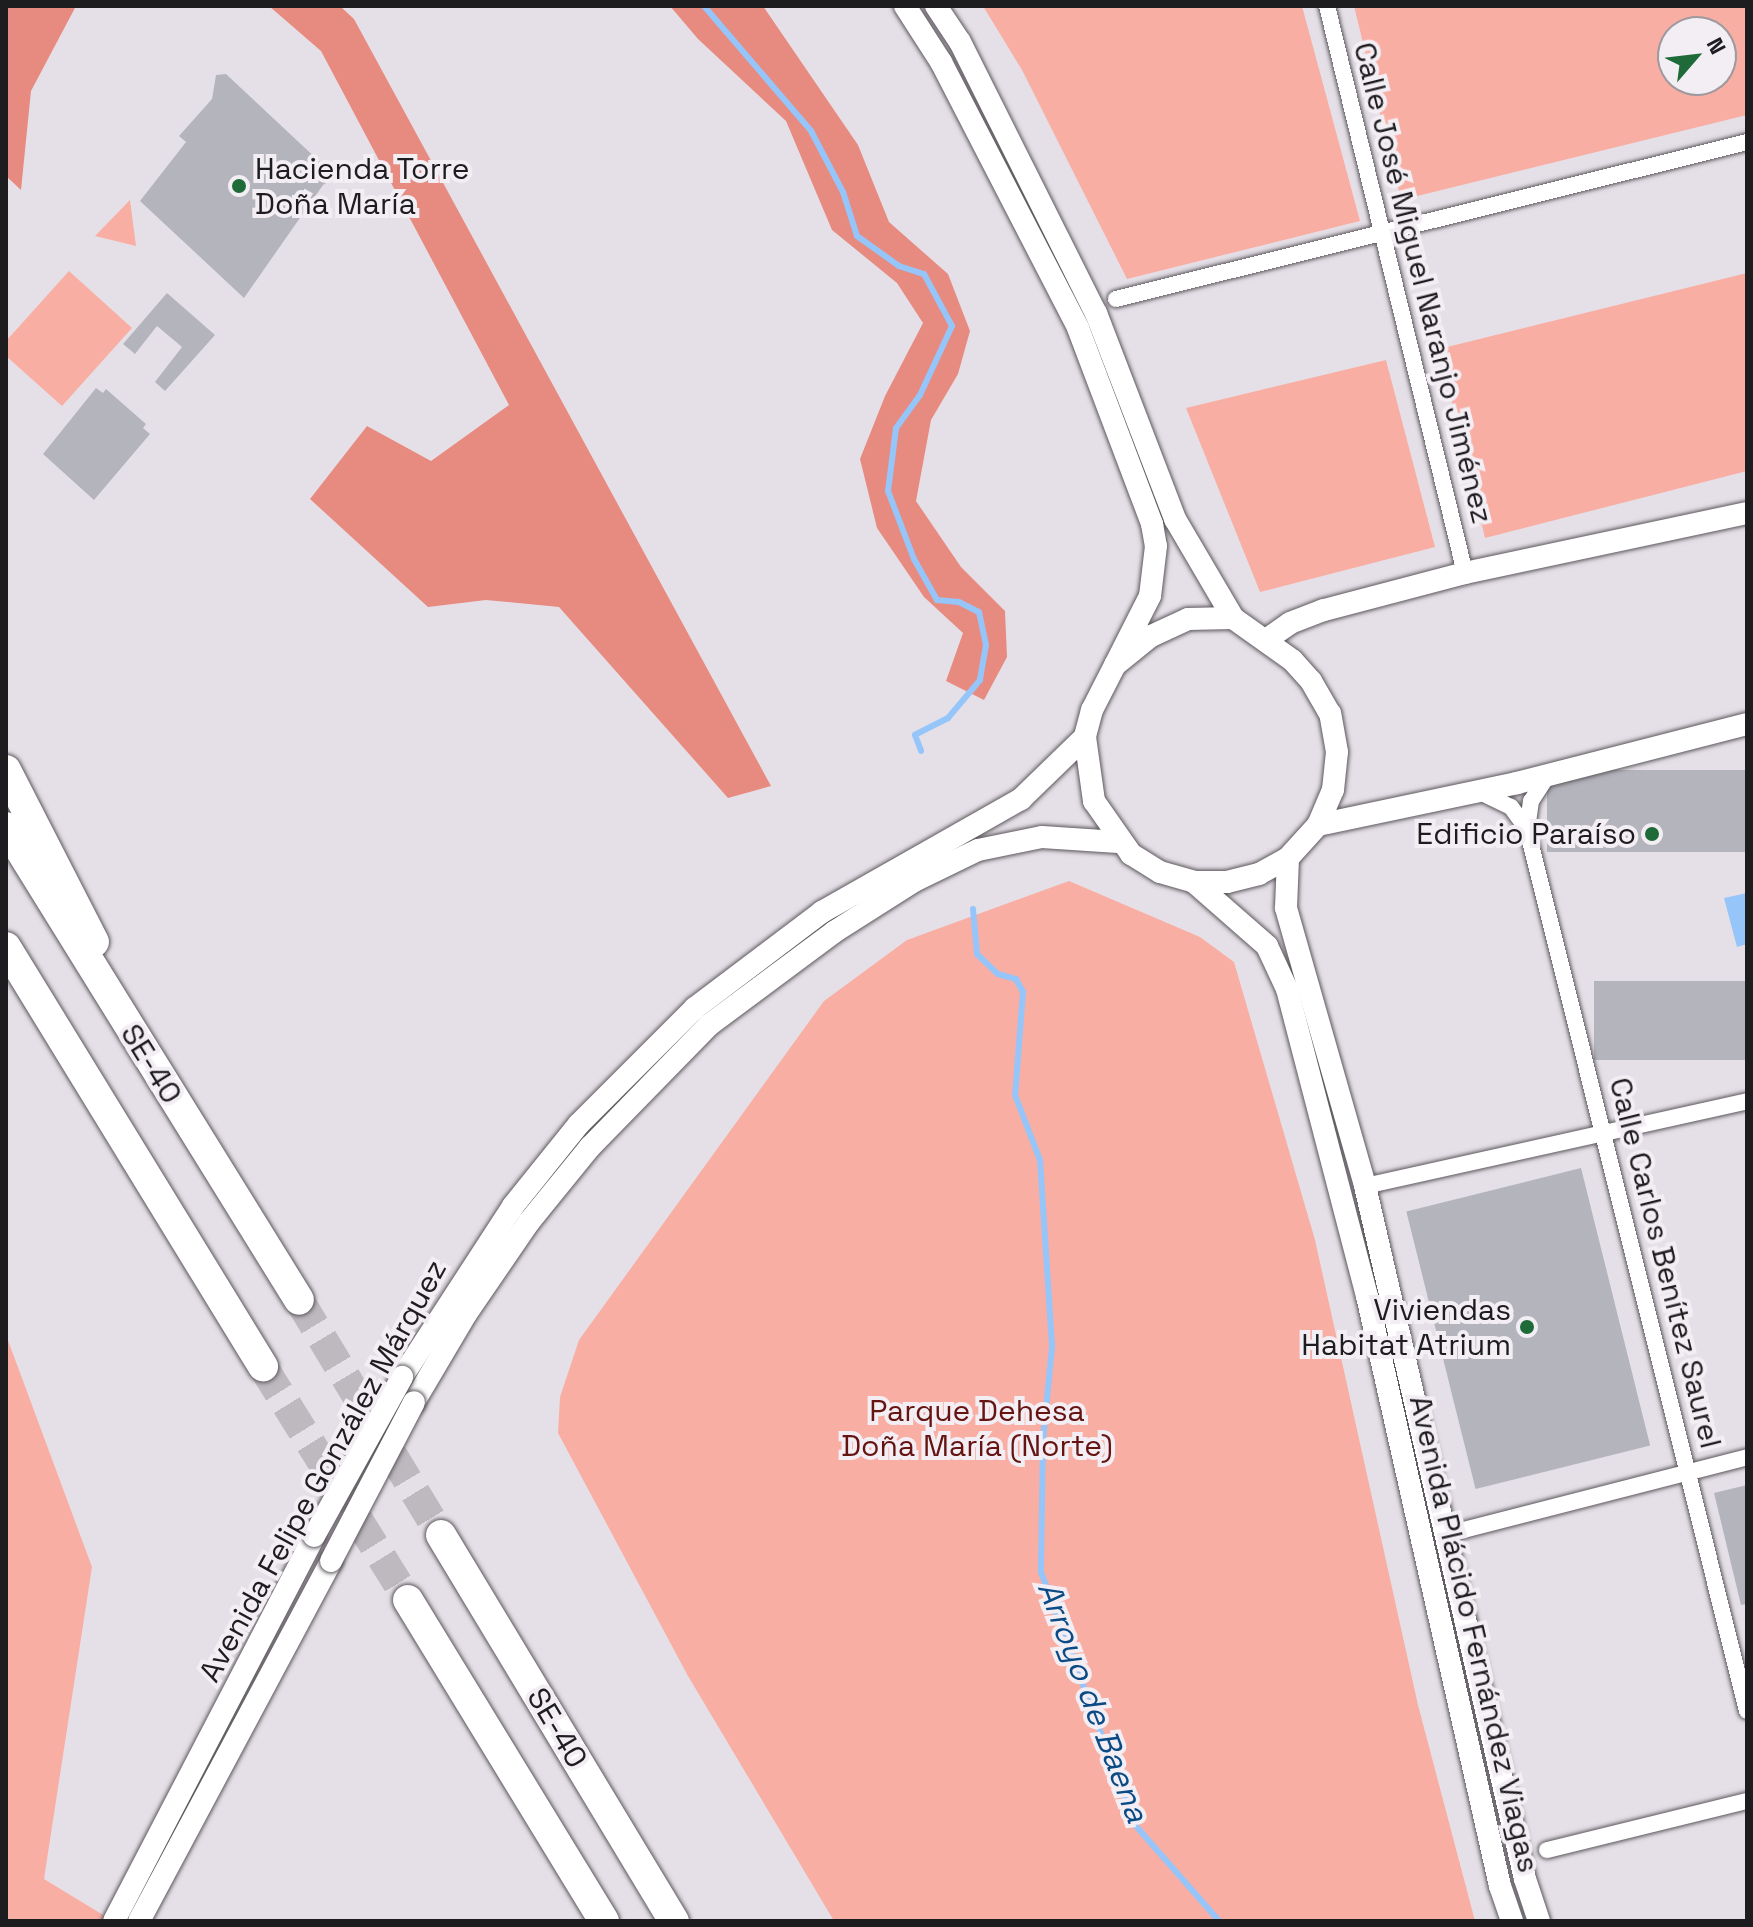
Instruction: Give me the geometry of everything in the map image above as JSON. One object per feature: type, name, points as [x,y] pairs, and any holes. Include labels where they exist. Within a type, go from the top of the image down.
[{"type":"highway","points":[[6,770],[75,896],[138,1043]]},
{"type":"highway","name":"SE-40","points":[[6,827],[299,1300]]},
{"type":"highway","points":[[6,947],[96,1099],[263,1367]]},
{"type":"highway","points":[[6,986],[96,1099]]},
{"type":"highway","name":"SE-40","points":[[441,1535],[674,1921]]},
{"type":"highway","name":"SE-40","points":[[408,1600],[604,1921]]},
{"type":"main road","points":[[905,6],[941,62],[1078,328],[1152,524],[1156,546],[1150,596],[1115,665],[1085,737],[1094,801],[1118,842],[1160,872],[1194,882],[1227,882],[1259,874],[1288,858],[1318,825],[1333,790],[1337,752],[1330,714],[1311,681],[1266,640],[1233,618],[1175,519],[1096,313],[960,42],[936,6]]},
{"type":"main road","points":[[1266,640],[1290,623],[1324,610],[1465,573],[1747,513]]},
{"type":"main road","points":[[1115,665],[1151,636],[1188,619],[1233,618]]},
{"type":"main road","points":[[1318,825],[1478,792],[1747,724]]},
{"type":"main road","name":"Avenida Felipe González Márquez","points":[[114,1921],[314,1536],[402,1377],[451,1297],[532,1183],[579,1124],[695,1008],[822,912],[1021,799],[1085,737]]},
{"type":"main road","name":"Avenida Felipe González Márquez","points":[[139,1921],[414,1402],[466,1314],[529,1222],[590,1147],[709,1025],[834,932],[916,880],[978,850],[1042,837],[1118,842]]},
{"type":"main road","name":"Avenida Plácido Fernández Viagas","points":[[1288,858],[1286,908],[1365,1186],[1444,1535],[1539,1921]]},
{"type":"main road","name":"Avenida Plácido Fernández Viagas","points":[[1194,882],[1267,946],[1287,989],[1367,1296],[1500,1886],[1512,1921]]},
{"type":"street","name":"Calle José Miguel Naranjo Jiménez","points":[[1327,6],[1465,573]]},
{"type":"street","points":[[1116,299],[1380,230],[1747,142]]},
{"type":"street","name":"Calle Carlos Benítez Saurel","points":[[1548,775],[1531,801],[1527,829],[1747,1711]]},
{"type":"street","points":[[1478,792],[1511,807],[1527,829]]},
{"type":"street","points":[[1365,1186],[1605,1137],[1747,1101]]},
{"type":"street","points":[[1444,1535],[1747,1457]]},
{"type":"street","points":[[1547,1850],[1747,1801]]},
{"type":"green space","points":[[983,6],[1302,6],[1360,221],[1127,279],[1022,70]]},
{"type":"green space","points":[[1354,6],[1747,6],[1747,115],[1401,200]]},
{"type":"green space","points":[[130,200],[136,246],[95,236]]},
{"type":"green space","points":[[69,271],[132,328],[62,406],[6,356],[6,341]]},
{"type":"green space","points":[[1747,273],[1747,471],[1485,538],[1439,349]]},
{"type":"green space","points":[[1386,360],[1435,547],[1260,592],[1186,408]]},
{"type":"green space","name":"Parque Dehesa Doña María (Norte)","points":[[1069,881],[1200,937],[1234,962],[1315,1240],[1418,1705],[1475,1921],[834,1921],[688,1676],[558,1433],[560,1397],[579,1340],[824,1001],[907,940]]},
{"type":"green space","points":[[6,1335],[92,1567],[44,1879],[113,1921],[6,1921]]},
{"type":"shaded area","points":[[6,6],[76,6],[31,91],[21,190],[6,176]]},
{"type":"shaded area","points":[[269,6],[340,6],[354,19],[771,786],[728,798],[559,607],[486,600],[428,607],[310,499],[367,426],[431,461],[509,405],[321,51]]},
{"type":"shaded area","points":[[670,6],[763,6],[858,145],[889,222],[948,274],[970,331],[958,374],[931,420],[916,501],[961,567],[1005,611],[1007,657],[984,700],[946,681],[963,633],[924,597],[877,528],[860,459],[885,396],[923,323],[897,283],[832,230],[786,121],[698,39]]},
{"type":"water","points":[[1747,893],[1747,944],[1737,947],[1724,898]]},
{"type":"building","name":"Hacienda Torre Doña María","points":[[226,74],[336,177],[323,185],[244,298],[140,201],[186,142],[179,136],[212,99],[216,75]]},
{"type":"building","points":[[167,293],[215,335],[165,391],[155,382],[182,347],[157,326],[135,354],[123,344]]},
{"type":"building","points":[[96,388],[103,393],[106,389],[146,424],[143,428],[150,434],[94,500],[43,454]]},
{"type":"building","name":"Edificio Paraíso","points":[[1547,770],[1747,770],[1747,852],[1547,852]]},
{"type":"building","points":[[1594,981],[1747,981],[1747,1060],[1594,1060]]},
{"type":"building","name":"Viviendas Habitat Atrium","points":[[1581,1168],[1650,1446],[1476,1489],[1406,1212]]},
{"type":"building","points":[[1747,1485],[1747,1604],[1741,1605],[1714,1493]]},
{"type":"waterway","points":[[704,6],[811,131],[843,192],[857,236],[899,266],[924,274],[952,326],[920,395],[896,428],[888,491],[914,559],[937,600],[959,602],[979,612],[986,645],[980,680],[948,718],[915,735],[921,751]]},
{"type":"waterway","name":"Arroyo de Baena","points":[[973,909],[977,954],[998,974],[1016,979],[1023,992],[1015,1095],[1040,1160],[1052,1347],[1043,1440],[1041,1572],[1135,1825],[1219,1921]]},
{"type":"tunnel","points":[[299,1300],[441,1535]]},
{"type":"tunnel","points":[[263,1367],[408,1600]]},
{"type":"place","name":"Hacienda Torre Doña María","points":[[239,186]]},
{"type":"place","name":"Edificio Paraíso","points":[[1652,834]]},
{"type":"place","name":"Viviendas Habitat Atrium","points":[[1527,1327]]}]
